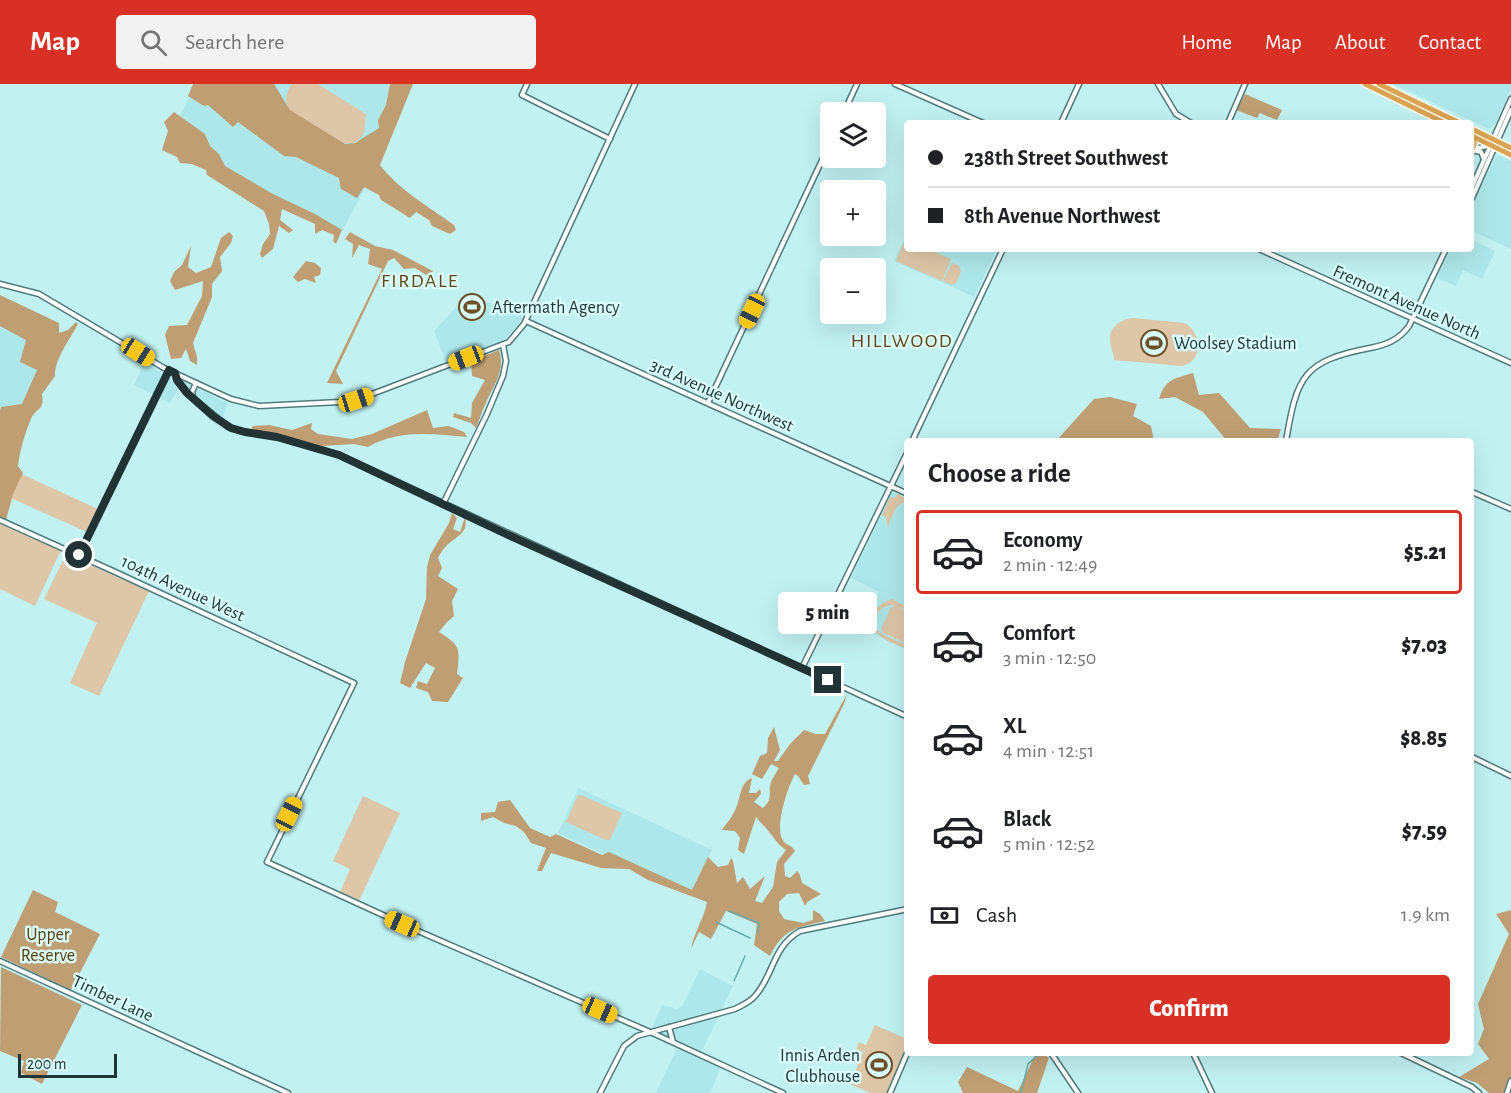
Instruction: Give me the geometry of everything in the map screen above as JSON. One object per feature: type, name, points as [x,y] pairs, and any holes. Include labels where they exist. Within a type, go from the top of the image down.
[{"type":"highway","points":[[1365,84],[1439,120]]},
{"type":"highway","points":[[1378,84],[1454,120]]},
{"type":"highway","points":[[1474,130],[1511,155]]},
{"type":"highway","points":[[1474,137],[1511,148]]},
{"type":"main road","points":[[1423,112],[1430,108]]},
{"type":"street","points":[[527,84],[522,95],[610,139]]},
{"type":"street","points":[[0,284],[39,294],[169,370],[231,399],[259,406],[340,402],[372,394],[503,345],[515,337],[525,321],[635,84]]},
{"type":"street","points":[[849,102],[857,84]]},
{"type":"street","points":[[895,84],[976,120]]},
{"type":"street","points":[[1062,120],[1079,84]]},
{"type":"street","points":[[1158,84],[1176,114],[1186,120]]},
{"type":"street","points":[[1229,120],[1245,84]]},
{"type":"street","points":[[1474,193],[1511,99]]},
{"type":"street","points":[[1474,182],[1511,110]]},
{"type":"street","points":[[1474,149],[1494,143]]},
{"type":"street","points":[[1474,150],[1481,152],[1484,159]]},
{"type":"street","points":[[708,403],[820,165]]},
{"type":"street","points":[[913,438],[1002,252]]},
{"type":"street","name":"Fremont Avenue North","points":[[1265,252],[1511,363]]},
{"type":"street","points":[[1287,438],[1295,395],[1303,380],[1322,362],[1336,356],[1383,346],[1402,334],[1412,320],[1445,252]]},
{"type":"street","name":"3rd Avenue Northwest","points":[[525,321],[904,492]]},
{"type":"street","points":[[443,504],[503,376],[506,361],[503,345]]},
{"type":"street","points":[[79,555],[169,370]]},
{"type":"street","points":[[175,373],[177,380],[194,398],[223,423],[235,430],[277,437],[327,450],[904,715]]},
{"type":"street","points":[[194,398],[192,392],[196,383]]},
{"type":"street","points":[[802,668],[904,459]]},
{"type":"street","points":[[1474,493],[1511,509]]},
{"type":"street","name":"104th Avenue West","points":[[0,520],[354,683],[267,862],[632,1024]]},
{"type":"street","points":[[1474,759],[1511,776]]},
{"type":"street","points":[[600,1093],[624,1046],[637,1036],[735,1009],[749,1002],[762,987],[779,950],[800,931],[904,910]]},
{"type":"street","name":"Timber Lane","points":[[0,961],[288,1093]]},
{"type":"street","points":[[632,1024],[783,1093]]},
{"type":"street","points":[[632,1024],[637,1036]]},
{"type":"street","points":[[669,1027],[670,1037],[674,1042]]},
{"type":"street","points":[[890,1093],[906,1056]]},
{"type":"street","points":[[1053,1056],[1078,1093]]},
{"type":"street","points":[[1195,1056],[1212,1093]]},
{"type":"street","points":[[1407,1056],[1472,1087],[1479,1093]]},
{"type":"street","points":[[1507,1093],[1511,1081]]},
{"type":"shaded area","points":[[195,84],[404,84],[368,183],[342,231],[166,147]]},
{"type":"shaded area","points":[[292,84],[318,84],[366,114],[361,137],[353,143],[340,143],[291,112],[286,98]]},
{"type":"shaded area","points":[[1393,84],[1511,84],[1511,89],[1491,128]]},
{"type":"shaded area","points":[[1500,156],[1511,161],[1511,249],[1474,232],[1474,202],[1496,157]]},
{"type":"shaded area","points":[[904,239],[904,252],[996,252],[974,297],[894,261]]},
{"type":"shaded area","points":[[1474,241],[1495,251],[1482,279],[1463,270],[1456,286],[1437,278],[1450,252],[1474,252]]},
{"type":"shaded area","points":[[904,242],[904,252],[935,252],[951,259],[942,281],[896,261]]},
{"type":"shaded area","points":[[952,263],[959,266],[961,271],[956,283],[952,285],[943,281]]},
{"type":"shaded area","points":[[465,292],[510,313],[515,304],[527,308],[510,336],[446,362],[434,331],[459,304]]},
{"type":"shaded area","points":[[0,305],[70,336],[0,480]]},
{"type":"shaded area","name":"Woolsey Stadium","points":[[1133,318],[1185,323],[1195,333],[1197,340],[1197,353],[1194,359],[1182,366],[1114,360],[1110,343],[1111,331],[1120,322]]},
{"type":"shaded area","points":[[145,361],[170,379],[179,380],[228,403],[217,426],[178,389],[170,403],[134,385]]},
{"type":"shaded area","points":[[15,471],[100,510],[89,533],[4,495]]},
{"type":"shaded area","points":[[891,494],[904,497],[904,649],[863,629],[879,592],[851,578]]},
{"type":"shaded area","points":[[898,494],[904,497],[904,503],[897,507],[888,527],[886,518],[882,515],[890,497],[894,498]]},
{"type":"shaded area","points":[[0,523],[61,550],[35,606],[0,589]]},
{"type":"shaded area","points":[[66,554],[149,591],[99,696],[70,683],[97,623],[44,599]]},
{"type":"shaded area","points":[[892,599],[904,605],[904,610],[895,606],[904,610],[904,643],[882,632],[881,629],[894,605],[884,607],[876,614],[875,624],[881,633],[904,644],[904,648],[892,643],[874,629],[872,618],[874,613]]},
{"type":"shaded area","points":[[578,788],[712,850],[691,895],[558,833]]},
{"type":"shaded area","points":[[578,795],[622,813],[610,840],[566,822]]},
{"type":"shaded area","points":[[363,796],[400,813],[359,901],[340,892],[350,869],[333,861]]},
{"type":"shaded area","points":[[700,969],[733,986],[702,1051],[723,1061],[709,1093],[656,1093],[677,1048],[652,1036],[653,1025],[662,1005],[677,1009],[683,1005]]},
{"type":"shaded area","name":"Innis Arden Clubhouse","points":[[875,1025],[904,1038],[904,1053],[887,1093],[870,1093],[850,1084],[863,1052],[856,1049],[859,1042],[866,1045]]},
{"type":"green space","points":[[193,84],[274,84],[290,110],[345,144],[355,143],[379,128],[378,120],[386,105],[390,84],[413,84],[380,165],[405,190],[454,225],[456,230],[450,234],[432,226],[429,220],[416,212],[410,218],[364,187],[357,198],[341,189],[339,178],[296,157],[284,156],[238,122],[233,127],[208,105],[204,106],[188,96]]},
{"type":"green space","points":[[1245,94],[1282,110],[1277,120],[1260,113],[1257,118],[1236,110]]},
{"type":"green space","points":[[174,112],[205,134],[210,146],[219,154],[225,166],[342,230],[336,244],[333,241],[334,235],[322,230],[315,234],[315,224],[282,209],[280,220],[293,230],[289,233],[279,226],[273,249],[262,258],[260,254],[263,244],[270,234],[264,211],[207,175],[206,170],[192,164],[180,163],[177,157],[162,150],[168,131],[164,122]]},
{"type":"green space","points":[[229,232],[233,236],[231,243],[220,257],[222,271],[212,284],[212,297],[193,343],[197,365],[190,361],[186,349],[181,358],[171,359],[165,335],[169,326],[187,325],[202,296],[203,281],[175,290],[170,281],[174,272],[182,265],[191,246],[188,267],[196,273],[211,267],[221,238]]},
{"type":"green space","points":[[350,232],[375,246],[393,250],[433,271],[428,276],[415,268],[404,269],[394,258],[388,261],[336,371],[343,384],[327,383],[382,269],[368,264],[370,249],[359,245],[352,258],[353,244],[345,239]]},
{"type":"green space","points":[[306,261],[315,263],[321,268],[320,275],[314,277],[316,283],[305,279],[298,282],[293,277]]},
{"type":"green space","points":[[0,295],[59,323],[59,333],[68,330],[76,322],[78,324],[60,356],[55,376],[42,394],[41,406],[33,415],[27,430],[18,466],[23,473],[13,494],[6,520],[0,517],[0,411],[1,407],[22,404],[37,370],[20,362],[26,340],[0,326]]},
{"type":"green space","points":[[499,350],[500,372],[476,428],[471,423],[453,417],[454,413],[471,418],[472,403],[485,380],[472,376],[471,361]]},
{"type":"green space","points":[[1193,373],[1199,395],[1219,393],[1250,428],[1281,429],[1278,438],[1225,438],[1203,412],[1175,397],[1159,399],[1168,383]]},
{"type":"green space","points":[[1110,397],[1137,404],[1133,416],[1151,426],[1153,438],[1059,438],[1094,399]]},
{"type":"green space","points":[[427,410],[433,428],[449,426],[464,432],[467,437],[416,434],[391,437],[368,447],[354,444],[322,446],[251,429],[253,426],[269,425],[292,430],[312,423],[311,429],[318,434],[352,439],[372,434]]},
{"type":"green space","points":[[452,513],[457,518],[453,529],[460,532],[465,517],[466,522],[463,531],[438,558],[442,568],[438,576],[458,589],[452,601],[454,616],[439,632],[452,641],[457,648],[459,658],[457,674],[463,678],[448,702],[432,701],[428,692],[416,688],[418,681],[427,684],[435,668],[426,663],[410,688],[400,683],[426,599],[427,567],[430,555],[449,523]]},
{"type":"green space","points":[[847,694],[808,776],[810,784],[804,785],[795,774],[786,798],[780,828],[784,842],[795,851],[784,864],[785,876],[790,878],[797,871],[802,883],[821,894],[807,902],[805,906],[799,893],[787,894],[779,902],[779,911],[784,919],[803,923],[813,920],[813,910],[825,921],[806,925],[786,934],[770,956],[754,945],[757,924],[726,911],[711,939],[699,932],[691,949],[707,902],[648,880],[629,869],[601,868],[551,853],[542,871],[537,871],[546,848],[531,843],[524,832],[516,826],[493,817],[481,821],[481,813],[495,812],[498,802],[510,800],[530,828],[550,837],[556,834],[602,855],[609,852],[692,890],[708,857],[718,867],[728,865],[731,858],[737,883],[743,877],[750,889],[765,876],[755,901],[762,903],[773,887],[777,862],[786,850],[756,817],[744,854],[738,850],[740,838],[735,831],[722,830],[735,811],[743,787],[748,780],[752,778],[749,793],[756,793],[760,789],[761,794],[754,802],[763,808],[768,803],[771,784],[779,768],[771,764],[762,779],[752,774],[760,756],[767,753],[768,738],[774,727],[780,750],[774,761],[778,761],[804,730],[825,734]]},
{"type":"green space","name":"Upper Reserve","points":[[33,890],[58,902],[55,912],[100,934],[71,990],[1,957]]},
{"type":"green space","points":[[1511,910],[1511,1093],[1489,1093],[1477,1083],[1459,1077],[1489,1059],[1478,1044],[1484,1029],[1478,1004],[1509,934],[1496,914]]},
{"type":"green space","points":[[1,967],[82,1005],[42,1084],[21,1073],[24,1061],[0,1051]]},
{"type":"green space","points":[[1035,1056],[1049,1058],[1037,1093],[963,1093],[958,1082],[967,1067],[1018,1091]]},
{"type":"waterway","points":[[729,911],[759,923],[758,932]]},
{"type":"waterway","points":[[716,922],[750,938]]},
{"type":"waterway","points":[[734,981],[745,956]]},
{"type":"waterway","points":[[1021,1093],[1028,1064],[1037,1056]]},
{"type":"place","name":"Aftermath Agency","points":[[472,307]]},
{"type":"place","name":"Woolsey Stadium","points":[[1154,343]]},
{"type":"place","name":"Innis Arden Clubhouse","points":[[879,1065]]},
{"type":"district","name":"FIRDALE","points":[[420,280]]},
{"type":"district","name":"HILLWOOD","points":[[902,340]]},
{"type":"route","points":[[79,555],[169,370],[175,373],[177,380],[187,393],[213,416],[231,428],[277,437],[339,455],[506,534],[828,680]]}]
